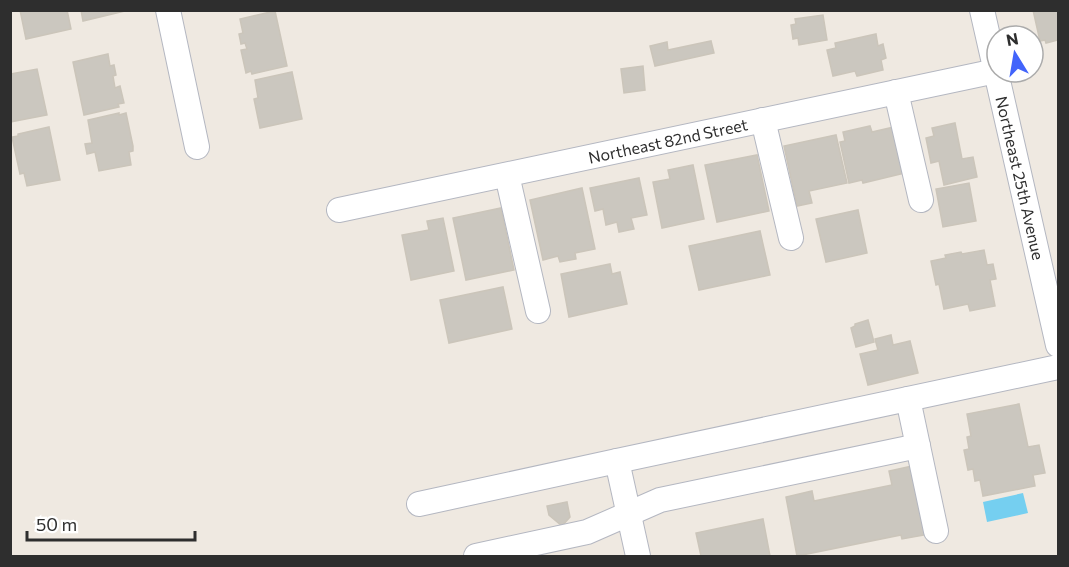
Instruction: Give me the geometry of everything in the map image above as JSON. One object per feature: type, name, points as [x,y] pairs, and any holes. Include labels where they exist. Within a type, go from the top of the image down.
[{"type":"street","points":[[168,10],[197,147]]},
{"type":"street","name":"Northeast 82nd Street","points":[[339,210],[985,73]]},
{"type":"street","name":"Northeast 25th Avenue","points":[[999,84],[1059,345]]},
{"type":"street","points":[[896,92],[921,200]]},
{"type":"street","points":[[764,120],[790,238]]},
{"type":"street","points":[[507,175],[538,311]]},
{"type":"street","points":[[419,504],[1059,367]]},
{"type":"street","points":[[908,399],[936,531]]},
{"type":"street","points":[[476,556],[587,532],[660,500],[918,446]]},
{"type":"street","points":[[617,461],[638,556]]},
{"type":"water","points":[[1023,493],[1028,513],[987,522],[983,502]]},
{"type":"building","points":[[20,10],[67,10],[71,29],[26,39]]},
{"type":"building","points":[[81,10],[129,10],[83,21]]},
{"type":"building","points":[[1033,10],[1058,10],[1058,40],[1046,43],[1045,24],[1036,24]]},
{"type":"building","points":[[275,11],[287,66],[252,74],[251,71],[246,73],[241,50],[247,49],[245,43],[241,44],[239,34],[243,33],[240,19]]},
{"type":"building","points":[[823,15],[827,40],[799,45],[798,38],[793,39],[791,25],[796,24],[795,19]]},
{"type":"building","points":[[876,34],[878,46],[883,44],[886,58],[881,60],[883,70],[857,76],[855,71],[833,76],[827,50],[836,48],[835,43]]},
{"type":"building","points":[[711,41],[714,53],[655,66],[650,46],[667,42],[668,50]]},
{"type":"building","points":[[108,54],[110,66],[114,65],[115,88],[120,86],[124,103],[118,104],[119,107],[84,115],[73,62]]},
{"type":"building","points":[[643,66],[645,90],[624,93],[621,69]]},
{"type":"building","points":[[37,69],[47,115],[10,122],[10,74]]},
{"type":"building","points":[[292,72],[302,119],[260,128],[254,99],[258,98],[255,80]]},
{"type":"building","points":[[119,113],[119,115],[126,113],[133,146],[133,151],[129,152],[131,165],[99,171],[95,152],[87,154],[85,144],[92,143],[88,120]]},
{"type":"building","points":[[955,123],[962,159],[973,157],[977,177],[944,185],[939,161],[931,163],[926,138],[934,136],[932,128]]},
{"type":"building","points":[[870,126],[872,132],[894,127],[905,173],[863,183],[862,180],[849,183],[840,142],[845,141],[843,132]]},
{"type":"building","points":[[49,127],[60,180],[27,186],[24,173],[20,174],[12,137]]},
{"type":"building","points":[[836,135],[847,183],[809,191],[812,203],[797,206],[784,146]]},
{"type":"building","points":[[757,155],[769,211],[717,222],[705,165]]},
{"type":"building","points":[[693,165],[704,219],[662,228],[653,182],[670,179],[668,170]]},
{"type":"building","points":[[639,178],[647,215],[631,218],[634,229],[619,232],[617,222],[606,225],[603,209],[595,211],[590,188]]},
{"type":"building","points":[[969,183],[976,221],[943,227],[936,189]]},
{"type":"building","points":[[582,188],[595,249],[575,253],[576,259],[560,262],[558,256],[543,260],[530,200]]},
{"type":"building","points":[[501,208],[514,270],[466,280],[453,218]]},
{"type":"building","points":[[858,210],[867,253],[826,262],[816,219]]},
{"type":"building","points":[[443,218],[454,271],[411,280],[402,235],[429,230],[427,221]]},
{"type":"building","points":[[760,231],[770,275],[699,290],[689,246]]},
{"type":"building","points":[[984,250],[987,265],[993,264],[996,279],[990,280],[995,306],[970,311],[968,304],[944,309],[931,261],[946,258],[945,255]]},
{"type":"building","points":[[610,264],[612,274],[620,272],[627,304],[569,317],[561,274]]},
{"type":"building","points":[[503,287],[512,329],[449,343],[440,300]]},
{"type":"building","points":[[868,320],[874,342],[856,347],[851,328],[855,324]]},
{"type":"building","points":[[891,335],[893,345],[910,341],[918,373],[868,385],[860,354],[878,350],[875,339]]},
{"type":"building","points":[[1019,404],[1028,447],[1039,445],[1045,473],[1033,475],[1035,486],[983,496],[980,480],[975,481],[973,469],[968,470],[964,450],[969,449],[967,437],[971,436],[967,414]]},
{"type":"building","points":[[917,465],[930,534],[902,539],[901,535],[797,556],[786,497],[812,491],[814,501],[892,485],[889,471]]},
{"type":"building","points":[[567,502],[570,517],[562,526],[549,515],[547,506]]},
{"type":"building","points":[[763,519],[770,556],[701,556],[696,533]]}]
